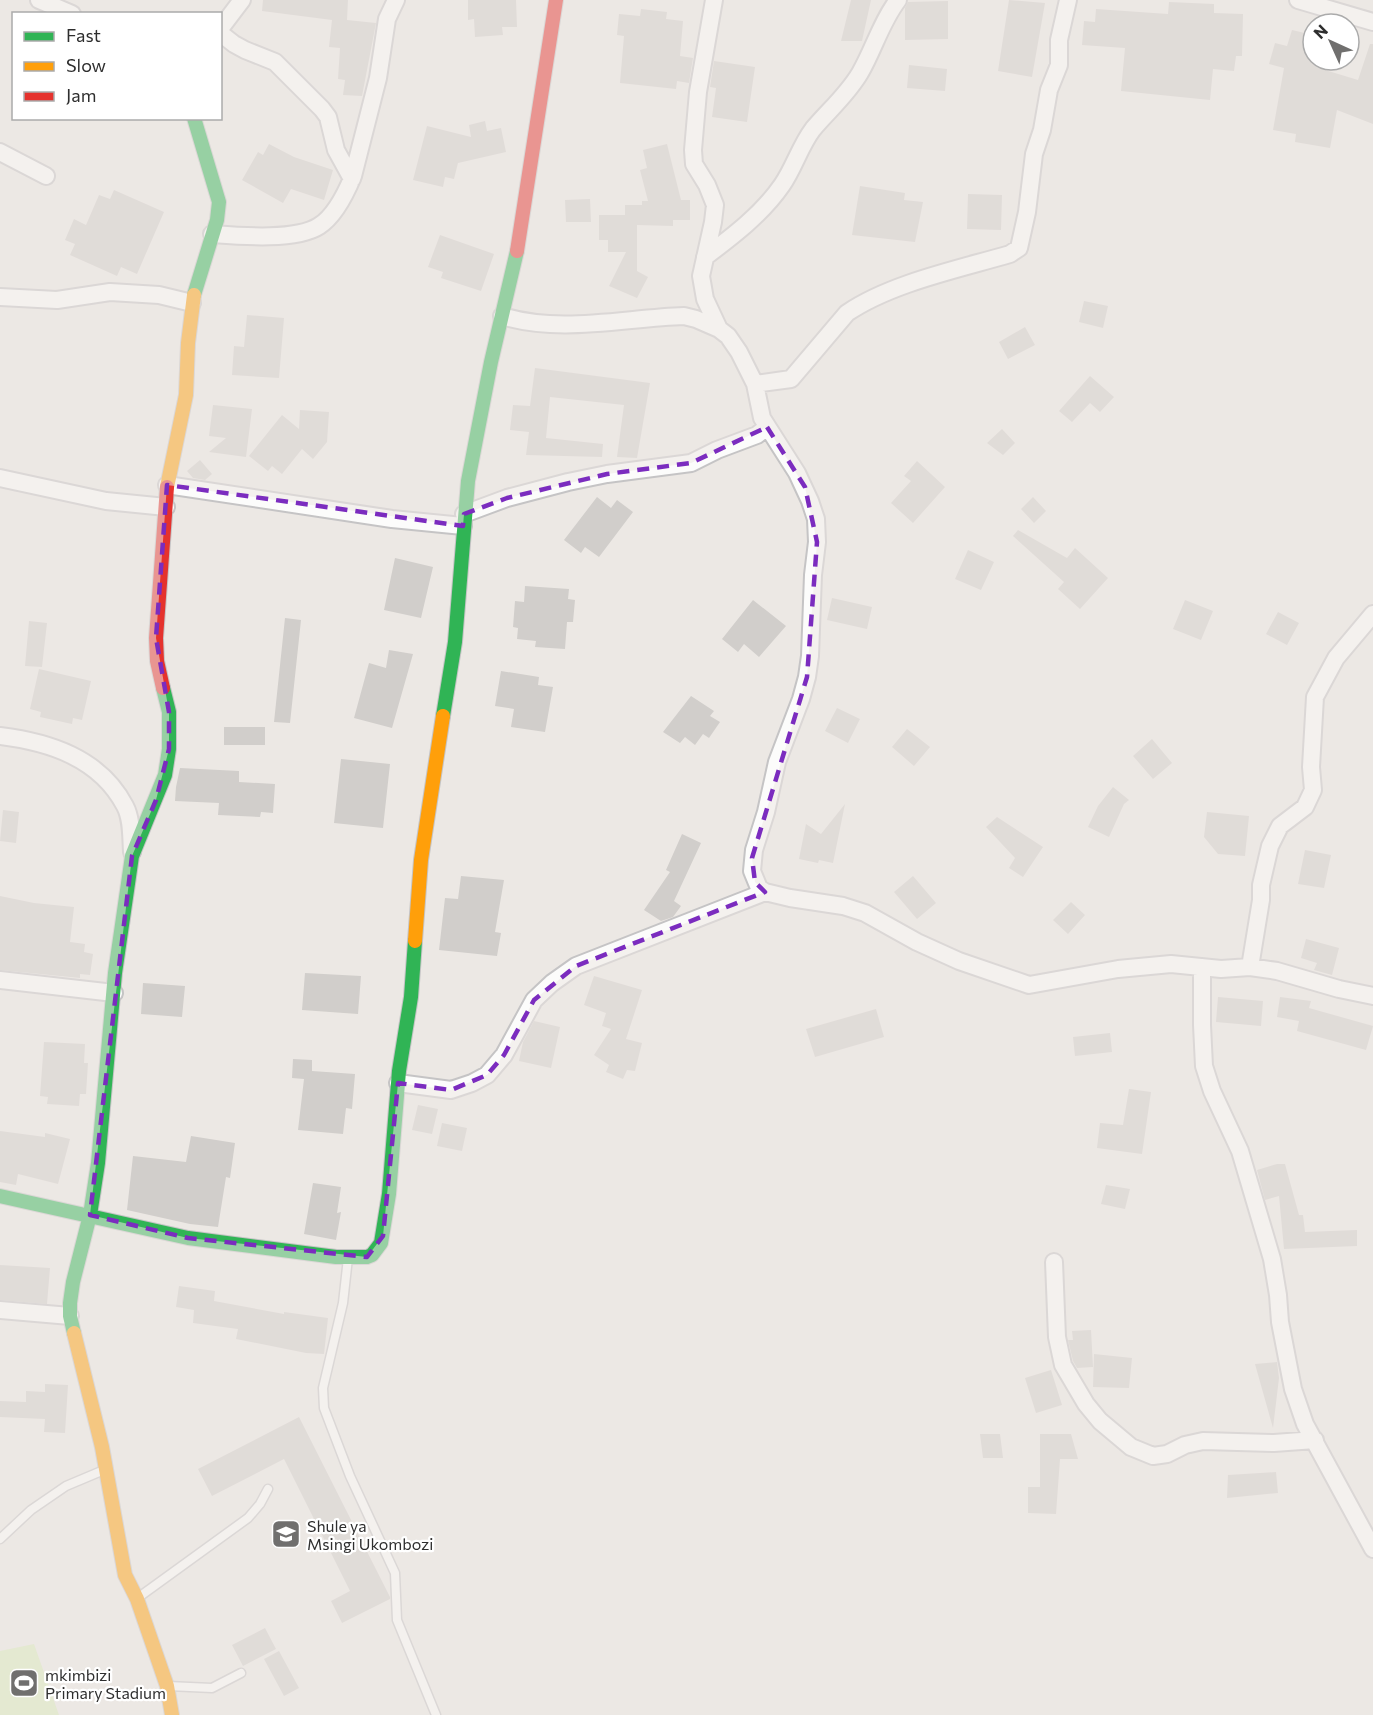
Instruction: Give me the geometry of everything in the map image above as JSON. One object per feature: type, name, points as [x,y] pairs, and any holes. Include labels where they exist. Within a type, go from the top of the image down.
[{"type":"street","points":[[39,0],[67,12]]},
{"type":"street","points":[[222,28],[242,0]]},
{"type":"street","points":[[212,234],[249,237],[300,233],[316,228],[327,219],[352,179],[378,78],[387,19],[396,0]]},
{"type":"street","points":[[0,1196],[188,1238],[348,1257],[366,1257],[372,1255],[377,1249],[383,1236],[390,1183],[398,1083],[411,997],[421,860],[455,642],[468,481],[487,383],[518,246],[556,0]]},
{"type":"street","points":[[714,0],[693,130],[694,165],[707,185],[715,205],[701,276],[705,299],[718,329]]},
{"type":"street","points":[[705,257],[749,222],[774,196],[814,129],[852,87],[872,54],[885,21],[898,0]]},
{"type":"street","points":[[755,384],[791,379],[842,319],[858,305],[934,275],[1010,254],[1019,248],[1027,212],[1034,154],[1042,130],[1050,90],[1059,65],[1059,40],[1068,0]]},
{"type":"street","points":[[1298,0],[1373,22]]},
{"type":"street","points":[[222,33],[239,47],[275,62],[322,108],[328,117],[336,150],[352,179]]},
{"type":"street","points":[[132,856],[165,775],[169,749],[169,712],[157,661],[156,638],[167,485],[186,395],[192,303],[219,202],[195,120]]},
{"type":"street","points":[[0,152],[46,176]]},
{"type":"street","points":[[0,297],[57,300],[110,292],[159,295],[192,303]]},
{"type":"street","points":[[502,316],[525,322],[572,324],[684,316],[718,329],[728,336],[747,365],[767,427],[804,487],[816,519],[818,542],[813,575],[810,656],[801,699],[777,762],[766,812],[752,858],[755,882],[765,892],[843,906],[865,913],[917,942],[959,961],[1029,985],[1118,969],[1171,964],[1277,970],[1339,989],[1373,996]]},
{"type":"street","points":[[167,485],[392,519],[464,520],[507,498],[568,482],[608,474],[692,463],[717,450],[757,435],[767,427]]},
{"type":"street","points":[[0,478],[106,501],[166,507]]},
{"type":"street","points":[[1250,967],[1261,900],[1261,885],[1273,839],[1280,826],[1305,807],[1313,790],[1311,767],[1315,697],[1336,658],[1373,614]]},
{"type":"street","points":[[0,736],[40,742],[88,763],[107,781],[125,806],[130,825],[132,856],[115,973],[104,1114],[90,1215],[73,1282],[70,1316],[86,1374],[125,1575],[137,1599],[167,1686],[172,1715]]},
{"type":"street","points":[[398,1083],[451,1090],[472,1083],[487,1075],[504,1055],[534,1000],[552,983],[576,966],[765,892]]},
{"type":"street","points":[[1202,967],[1204,1066],[1212,1091],[1240,1151],[1272,1259],[1280,1322],[1293,1389],[1301,1414],[1373,1549]]},
{"type":"street","points":[[0,980],[114,993]]},
{"type":"street","points":[[1053,1262],[1057,1337],[1063,1365],[1086,1404],[1100,1421],[1131,1448],[1153,1456],[1167,1454],[1185,1445],[1203,1441],[1274,1443],[1315,1440]]},
{"type":"street","points":[[0,1310],[70,1316]]},
{"type":"lane","points":[[348,1257],[343,1303],[323,1388],[324,1408],[350,1476],[395,1573],[397,1620],[436,1715]]},
{"type":"lane","points":[[0,1539],[31,1510],[66,1486],[106,1469]]},
{"type":"lane","points":[[137,1599],[179,1566],[248,1518],[260,1504],[268,1489]]},
{"type":"lane","points":[[167,1686],[212,1688],[241,1673]]},
{"type":"highlighted area","points":[[767,427],[805,487],[817,542],[807,677],[752,858],[755,882],[765,892],[576,966],[534,1000],[504,1055],[487,1075],[451,1090],[398,1083],[383,1236],[367,1257],[188,1238],[90,1215],[132,856],[156,800],[169,749],[169,712],[156,638],[167,485],[463,526],[464,514],[507,498],[607,474],[691,463]]},
{"type":"green space","name":"mkimbizi Primary Stadium","points":[[34,1644],[59,1715],[0,1715],[0,1651]]},
{"type":"building","points":[[263,0],[348,0],[347,20],[376,23],[362,96],[343,95],[345,80],[338,79],[340,48],[329,47],[332,20],[262,11]]},
{"type":"building","points":[[468,0],[516,0],[517,27],[502,27],[503,35],[475,37],[474,19],[468,20]]},
{"type":"building","points":[[851,0],[871,0],[862,41],[841,41]]},
{"type":"building","points":[[1009,0],[1045,3],[1032,77],[998,71]]},
{"type":"building","points":[[948,1],[948,39],[905,40],[905,8],[908,2]]},
{"type":"building","points":[[1169,2],[1214,4],[1214,13],[1243,14],[1242,56],[1236,56],[1234,71],[1213,69],[1210,100],[1121,91],[1125,48],[1082,45],[1084,21],[1095,22],[1096,9],[1168,14]]},
{"type":"building","points":[[641,9],[667,12],[666,19],[683,21],[680,56],[693,58],[689,83],[677,81],[676,89],[620,83],[624,36],[617,35],[619,14],[640,16]]},
{"type":"building","points":[[1292,30],[1301,32],[1301,72],[1332,72],[1358,80],[1370,44],[1373,44],[1373,124],[1337,110],[1330,148],[1295,142],[1296,134],[1273,130],[1284,68],[1269,64],[1275,43],[1287,46]]},
{"type":"building","points":[[714,61],[755,67],[747,122],[712,117],[716,88],[710,87]]},
{"type":"building","points":[[909,65],[947,69],[945,91],[907,88]]},
{"type":"building","points":[[485,121],[487,131],[501,128],[506,152],[458,163],[454,179],[445,177],[443,187],[413,180],[427,126],[471,137],[469,125]]},
{"type":"building","points":[[269,144],[294,157],[333,170],[324,200],[291,189],[283,203],[242,180],[258,152],[263,155]]},
{"type":"building","points":[[667,144],[681,200],[690,200],[690,220],[673,220],[673,226],[637,225],[637,271],[648,277],[637,298],[609,286],[626,252],[608,252],[608,240],[599,240],[599,215],[625,215],[625,205],[642,205],[642,201],[648,201],[640,170],[647,168],[643,150]]},
{"type":"building","points":[[860,186],[905,193],[904,200],[923,202],[915,242],[852,235]]},
{"type":"building","points":[[114,190],[164,212],[137,274],[121,267],[117,276],[70,255],[75,244],[65,240],[74,219],[86,225],[99,195],[110,199]]},
{"type":"building","points":[[968,194],[1002,195],[1001,230],[967,229]]},
{"type":"building","points":[[590,199],[591,222],[566,222],[565,200]]},
{"type":"building","points":[[440,235],[494,254],[481,291],[441,278],[443,272],[428,267]]},
{"type":"building","points":[[1084,301],[1108,306],[1103,328],[1079,322]]},
{"type":"building","points":[[247,315],[284,318],[279,378],[232,375],[234,346],[244,347]]},
{"type":"building","points":[[1025,327],[1035,345],[1008,359],[999,342]]},
{"type":"building","points":[[535,368],[650,383],[637,458],[617,457],[624,405],[550,397],[546,438],[603,444],[602,457],[526,455],[529,432],[510,430],[513,405],[530,406]]},
{"type":"building","points":[[1090,376],[1114,397],[1100,412],[1090,403],[1072,422],[1059,411]]},
{"type":"building","points":[[213,405],[252,409],[246,457],[209,452],[226,438],[209,436]]},
{"type":"building","points":[[300,410],[329,412],[327,442],[313,459],[302,449],[282,474],[272,466],[268,471],[249,456],[282,415],[299,429]]},
{"type":"building","points":[[1002,429],[1015,443],[1003,455],[987,443]]},
{"type":"building","points":[[200,460],[212,474],[205,480],[193,478],[187,471]]},
{"type":"building","points":[[917,461],[945,487],[913,523],[891,503],[911,481],[904,476]]},
{"type":"building","points":[[597,497],[611,508],[617,500],[633,512],[599,557],[585,547],[581,553],[564,540]]},
{"type":"building","points":[[1033,497],[1046,511],[1034,523],[1021,509]]},
{"type":"building","points":[[1018,530],[1067,558],[1075,548],[1108,578],[1080,609],[1058,589],[1064,582],[1013,536]]},
{"type":"building","points":[[968,550],[994,562],[981,590],[955,579]]},
{"type":"building","points":[[395,558],[433,567],[421,618],[384,610]]},
{"type":"building","points":[[525,586],[569,589],[568,599],[575,600],[573,622],[567,622],[565,649],[535,647],[536,641],[517,639],[518,628],[513,627],[515,601],[524,602]]},
{"type":"building","points":[[832,598],[872,607],[867,629],[827,620]]},
{"type":"building","points":[[753,600],[786,626],[759,657],[744,644],[738,652],[722,639]]},
{"type":"building","points":[[1185,600],[1213,611],[1201,640],[1173,629]]},
{"type":"building","points":[[1278,612],[1299,623],[1287,645],[1266,634]]},
{"type":"building","points":[[285,618],[301,620],[290,723],[274,722]]},
{"type":"building","points":[[29,621],[47,623],[42,667],[25,666]]},
{"type":"building","points":[[389,650],[413,654],[392,728],[354,718],[369,663],[386,668]]},
{"type":"building","points":[[39,669],[91,681],[82,720],[73,718],[72,724],[40,717],[41,712],[30,709]]},
{"type":"building","points":[[501,671],[539,677],[538,685],[553,687],[545,732],[511,727],[514,709],[495,706]]},
{"type":"building","points":[[691,696],[714,711],[710,716],[720,722],[709,738],[703,734],[695,745],[685,737],[680,743],[663,732]]},
{"type":"building","points":[[837,708],[860,719],[848,743],[825,731]]},
{"type":"building","points":[[224,727],[265,727],[265,745],[224,745]]},
{"type":"building","points":[[907,729],[930,747],[914,766],[892,747]]},
{"type":"building","points":[[1152,739],[1172,763],[1153,779],[1133,756]]},
{"type":"building","points":[[341,759],[390,764],[383,828],[334,823]]},
{"type":"building","points":[[180,768],[239,771],[239,782],[275,784],[273,813],[261,812],[260,817],[218,815],[219,803],[175,801]]},
{"type":"building","points":[[1113,787],[1129,800],[1124,804],[1109,837],[1088,827],[1098,806]]},
{"type":"building","points":[[845,804],[833,863],[799,859],[806,824],[821,834]]},
{"type":"building","points":[[3,810],[19,812],[16,843],[0,841]]},
{"type":"building","points":[[1207,812],[1249,816],[1245,856],[1218,854],[1204,837]]},
{"type":"building","points":[[997,817],[1043,847],[1023,877],[1009,868],[1015,858],[986,827]]},
{"type":"building","points":[[682,834],[701,843],[674,901],[681,906],[673,917],[661,921],[644,910],[670,872],[666,870]]},
{"type":"building","points":[[1305,850],[1331,855],[1324,888],[1298,884]]},
{"type":"building","points":[[461,876],[504,880],[495,932],[501,933],[497,956],[439,950],[445,898],[458,899]]},
{"type":"building","points":[[913,876],[936,903],[917,919],[894,892]]},
{"type":"building","points":[[0,896],[34,903],[74,907],[70,942],[85,944],[84,952],[93,954],[90,975],[80,974],[80,978],[0,970]]},
{"type":"building","points":[[1071,902],[1085,915],[1068,934],[1053,920]]},
{"type":"building","points":[[1306,939],[1339,948],[1332,975],[1314,970],[1317,963],[1301,958]]},
{"type":"building","points":[[305,973],[361,976],[358,1014],[302,1010]]},
{"type":"building","points":[[594,976],[642,990],[626,1039],[642,1043],[635,1071],[627,1070],[623,1079],[606,1072],[609,1065],[594,1055],[611,1029],[602,1026],[606,1013],[584,1005]]},
{"type":"building","points":[[143,983],[185,986],[182,1017],[141,1014]]},
{"type":"building","points":[[1218,997],[1263,1001],[1261,1026],[1216,1022]]},
{"type":"building","points":[[1280,997],[1311,1001],[1309,1008],[1373,1026],[1366,1050],[1297,1031],[1299,1021],[1277,1017]]},
{"type":"building","points":[[876,1009],[884,1037],[815,1057],[806,1029]]},
{"type":"building","points":[[534,1021],[560,1027],[551,1068],[519,1061],[523,1042]]},
{"type":"building","points":[[1110,1033],[1112,1052],[1075,1056],[1073,1037]]},
{"type":"building","points":[[44,1042],[85,1044],[84,1063],[88,1063],[86,1094],[80,1094],[79,1106],[47,1104],[48,1097],[40,1096]]},
{"type":"building","points":[[293,1059],[312,1060],[312,1071],[355,1074],[352,1109],[346,1108],[343,1134],[298,1130],[304,1079],[292,1078]]},
{"type":"building","points":[[1129,1089],[1151,1092],[1142,1154],[1097,1148],[1100,1123],[1123,1125]]},
{"type":"building","points":[[418,1105],[438,1109],[432,1134],[412,1130]]},
{"type":"building","points":[[442,1123],[467,1128],[462,1151],[437,1146]]},
{"type":"building","points":[[0,1131],[45,1137],[45,1133],[70,1139],[58,1184],[18,1174],[16,1185],[0,1182]]},
{"type":"building","points":[[191,1136],[235,1143],[230,1178],[226,1177],[218,1227],[190,1224],[127,1210],[133,1156],[186,1162]]},
{"type":"building","points":[[1285,1164],[1299,1215],[1303,1215],[1305,1232],[1357,1230],[1357,1246],[1284,1249],[1279,1196],[1265,1200],[1257,1170]]},
{"type":"building","points":[[313,1183],[341,1187],[337,1213],[341,1212],[336,1240],[304,1234]]},
{"type":"building","points":[[1106,1185],[1130,1189],[1125,1209],[1101,1204]]},
{"type":"building","points":[[0,1265],[50,1268],[47,1304],[0,1300]]},
{"type":"building","points":[[179,1286],[215,1291],[214,1301],[284,1314],[284,1312],[328,1318],[324,1354],[306,1353],[236,1339],[238,1329],[193,1323],[194,1310],[176,1307]]},
{"type":"building","points":[[1091,1330],[1093,1367],[1077,1368],[1068,1340],[1073,1340],[1072,1331]]},
{"type":"building","points":[[1094,1354],[1132,1358],[1129,1388],[1093,1387]]},
{"type":"building","points":[[1277,1362],[1279,1378],[1273,1428],[1255,1364]]},
{"type":"building","points":[[1051,1370],[1062,1405],[1036,1413],[1025,1378]]},
{"type":"building","points":[[45,1384],[68,1385],[65,1433],[44,1432],[45,1419],[0,1417],[0,1401],[26,1402],[26,1391],[45,1392]]},
{"type":"building","points":[[299,1417],[390,1597],[342,1623],[331,1601],[350,1591],[284,1459],[212,1496],[198,1469]]},
{"type":"building","points":[[980,1434],[1000,1434],[1003,1458],[983,1458]]},
{"type":"building","points":[[1040,1434],[1071,1434],[1078,1459],[1060,1459],[1056,1514],[1028,1513],[1028,1487],[1040,1487]]},
{"type":"building","points":[[1276,1472],[1278,1493],[1227,1498],[1228,1475]]},
{"type":"building","points":[[265,1628],[276,1649],[243,1666],[232,1645]]},
{"type":"building","points":[[279,1651],[299,1688],[284,1696],[264,1659]]},
{"type":"traffic: fast","points":[[194,295],[217,220],[219,202],[195,120]]},
{"type":"traffic: fast","points":[[443,716],[455,642],[468,481],[491,362],[517,251]]},
{"type":"traffic: fast","points":[[74,1333],[70,1303],[90,1215],[98,1163],[115,973],[132,856],[165,775],[169,749],[169,712],[163,688]]},
{"type":"traffic: fast","points":[[0,1196],[188,1238],[336,1257],[372,1255],[381,1243],[389,1194],[399,1071],[411,997],[415,941]]},
{"type":"traffic: slow","points":[[167,487],[186,395],[188,343],[194,295]]},
{"type":"traffic: slow","points":[[415,941],[421,860],[443,716]]},
{"type":"traffic: slow","points":[[74,1333],[102,1447],[125,1575],[137,1599],[167,1686],[172,1715]]},
{"type":"traffic: jam","points":[[517,251],[556,0]]},
{"type":"traffic: jam","points":[[163,688],[157,661],[156,638],[167,487]]},
{"type":"place","name":"Shule ya Msingi Ukombozi","points":[[286,1534]]},
{"type":"place","name":"mkimbizi Primary Stadium","points":[[24,1683]]}]
